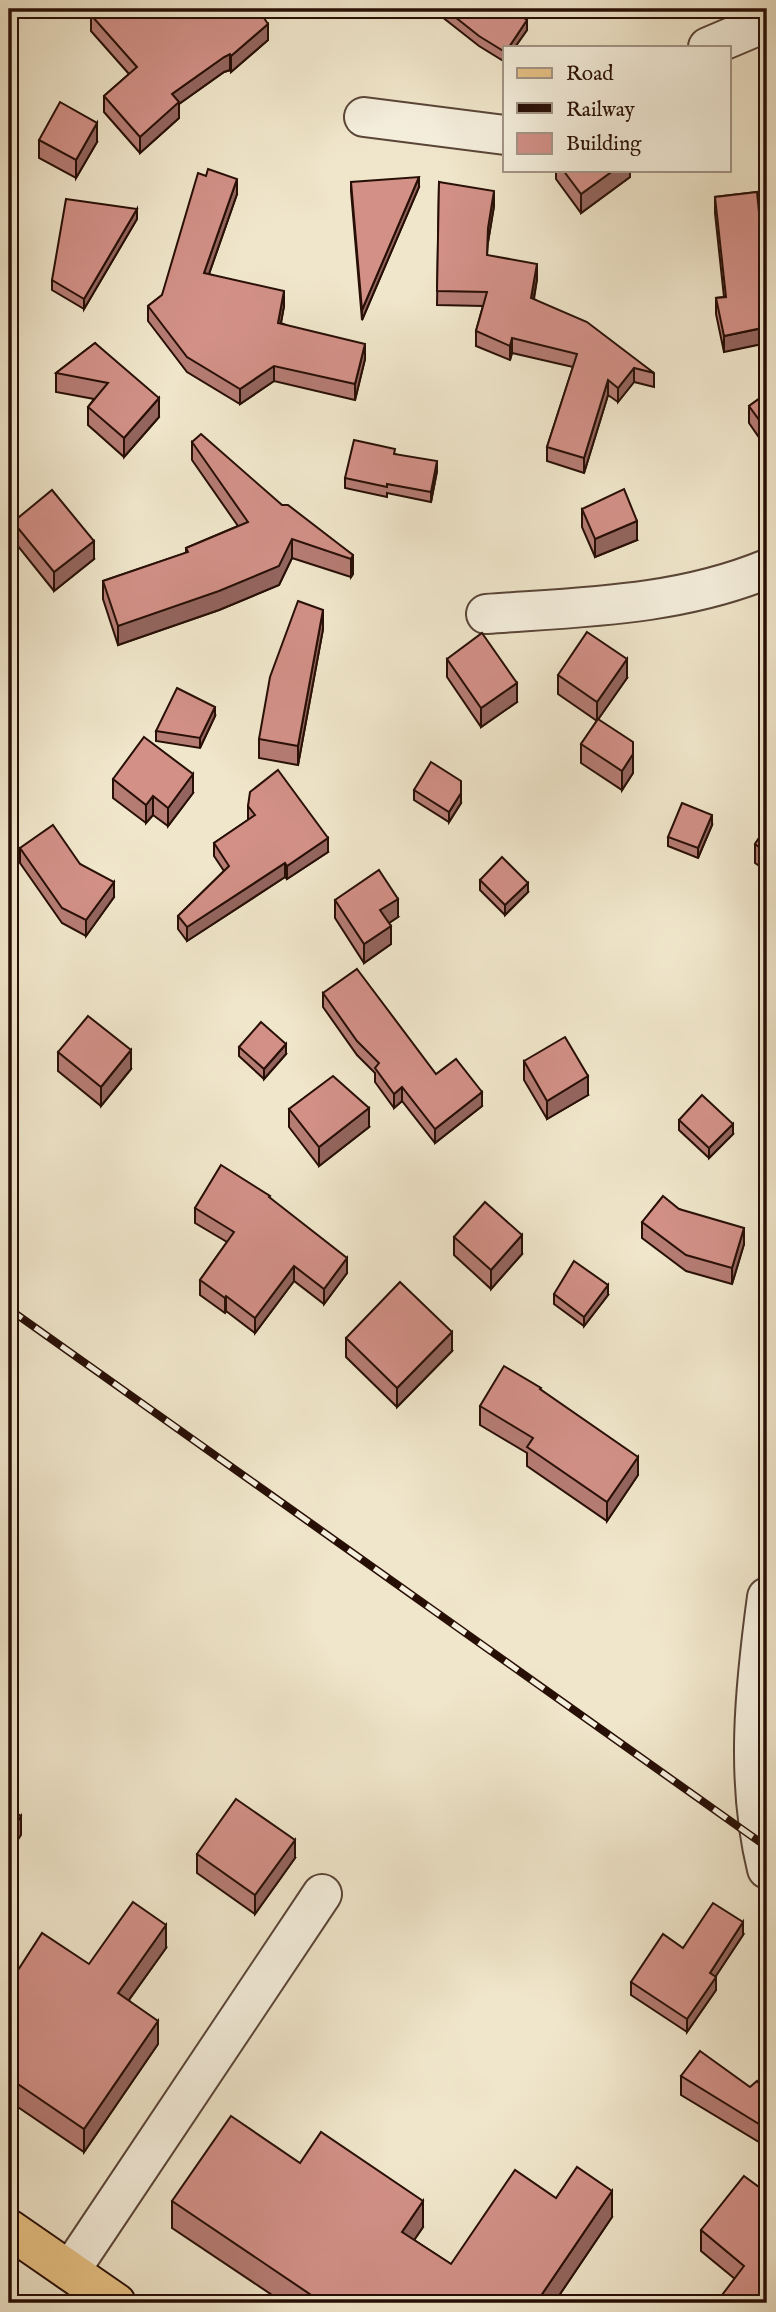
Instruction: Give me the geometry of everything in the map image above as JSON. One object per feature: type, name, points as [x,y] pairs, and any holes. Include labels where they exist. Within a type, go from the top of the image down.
[{"type":"main road","points":[[9,2229],[117,2303]]},
{"type":"street","points":[[710,46],[767,22]]},
{"type":"street","points":[[364,117],[503,135]]},
{"type":"street","points":[[486,614],[653,601],[709,589],[767,569]]},
{"type":"street","points":[[767,1597],[760,1650],[753,1755],[760,1842],[767,1869]]},
{"type":"street","points":[[70,2271],[322,1894]]},
{"type":"building","points":[[97,9],[258,9],[268,24],[231,56],[230,54],[224,57],[172,94],[179,102],[140,137],[104,96],[137,67],[91,15]]},
{"type":"building","points":[[445,9],[510,9],[527,20],[510,46],[503,46],[503,51]]},
{"type":"building","points":[[60,102],[97,123],[76,160],[39,140]]},
{"type":"building","points":[[208,169],[237,179],[204,273],[284,291],[278,323],[365,344],[355,384],[274,366],[240,389],[187,357],[148,306],[162,295],[198,173],[206,176]]},
{"type":"building","points":[[564,172],[611,172],[581,194]]},
{"type":"building","points":[[419,177],[362,310],[351,182]]},
{"type":"building","points":[[439,182],[494,191],[487,255],[537,264],[531,298],[587,322],[654,373],[634,368],[618,388],[608,380],[584,458],[547,447],[577,354],[512,338],[510,346],[476,331],[487,292],[437,291]]},
{"type":"building","points":[[757,192],[765,273],[767,272],[767,327],[724,336],[716,298],[726,297],[715,197]]},
{"type":"building","points":[[66,199],[137,209],[84,299],[52,280]]},
{"type":"building","points":[[95,343],[159,398],[124,438],[88,407],[108,383],[56,373]]},
{"type":"building","points":[[767,393],[767,431],[749,406]]},
{"type":"building","points":[[201,434],[282,505],[288,505],[353,555],[351,559],[292,539],[279,566],[219,591],[118,626],[103,581],[188,552],[186,548],[248,522],[192,442]]},
{"type":"building","points":[[354,440],[395,449],[394,454],[437,461],[431,492],[387,484],[387,487],[345,478]]},
{"type":"building","points":[[624,489],[637,521],[595,539],[582,509]]},
{"type":"building","points":[[52,490],[94,541],[54,572],[13,522]]},
{"type":"building","points":[[298,601],[323,610],[298,746],[259,739],[270,677]]},
{"type":"building","points":[[587,632],[627,659],[597,702],[558,675]]},
{"type":"building","points":[[482,633],[517,683],[481,708],[447,659]]},
{"type":"building","points":[[177,688],[215,707],[200,738],[156,731]]},
{"type":"building","points":[[598,719],[633,742],[633,754],[622,771],[581,744]]},
{"type":"building","points":[[144,737],[193,774],[168,808],[153,796],[146,805],[113,779]]},
{"type":"building","points":[[431,762],[461,781],[461,793],[449,812],[414,790]]},
{"type":"building","points":[[278,770],[328,838],[187,927],[178,916],[229,866],[214,843],[255,815],[248,806],[250,792]]},
{"type":"building","points":[[682,803],[712,815],[698,848],[668,837]]},
{"type":"building","points":[[53,825],[80,864],[114,882],[86,920],[62,908],[20,848]]},
{"type":"building","points":[[767,826],[767,853],[755,844]]},
{"type":"building","points":[[502,857],[528,883],[505,905],[480,880]]},
{"type":"building","points":[[379,870],[398,899],[380,910],[391,926],[364,944],[335,900]]},
{"type":"building","points":[[357,969],[436,1074],[456,1059],[482,1092],[435,1129],[402,1087],[394,1094],[375,1068],[379,1063],[357,1041],[323,993]]},
{"type":"building","points":[[88,1016],[131,1050],[101,1087],[58,1052]]},
{"type":"building","points":[[261,1022],[286,1044],[264,1069],[239,1047]]},
{"type":"building","points":[[565,1037],[588,1076],[547,1101],[524,1061]]},
{"type":"building","points":[[333,1076],[369,1108],[319,1147],[289,1109]]},
{"type":"building","points":[[702,1095],[733,1124],[709,1148],[679,1120]]},
{"type":"building","points":[[221,1165],[270,1196],[347,1258],[324,1289],[294,1266],[255,1318],[200,1280],[234,1232],[195,1208]]},
{"type":"building","points":[[663,1196],[679,1209],[744,1228],[732,1268],[686,1255],[642,1222]]},
{"type":"building","points":[[485,1202],[522,1235],[491,1270],[454,1237]]},
{"type":"building","points":[[574,1261],[608,1285],[584,1317],[554,1294]]},
{"type":"building","points":[[400,1282],[452,1332],[397,1388],[346,1338]]},
{"type":"building","points":[[504,1366],[541,1388],[638,1457],[607,1502],[527,1447],[533,1438],[480,1406]]},
{"type":"building","points":[[236,1799],[295,1840],[255,1895],[197,1854]]},
{"type":"building","points":[[9,1808],[21,1816],[9,1834]]},
{"type":"building","points":[[133,1902],[166,1925],[118,1993],[158,2021],[84,2129],[9,2078],[9,1984],[42,1933],[89,1964]]},
{"type":"building","points":[[713,1903],[743,1922],[710,1973],[716,1977],[687,2019],[631,1982],[663,1934],[683,1948]]},
{"type":"building","points":[[700,2051],[750,2087],[757,2081],[767,2092],[767,2129],[681,2076]]},
{"type":"building","points":[[231,2116],[300,2163],[321,2132],[423,2201],[402,2232],[451,2264],[515,2170],[556,2198],[577,2167],[612,2191],[536,2303],[323,2303],[172,2201]]},
{"type":"building","points":[[744,2176],[767,2193],[767,2303],[716,2303],[744,2266],[701,2230]]},
{"type":"railway","points":[[9,1309],[767,1847]]}]
